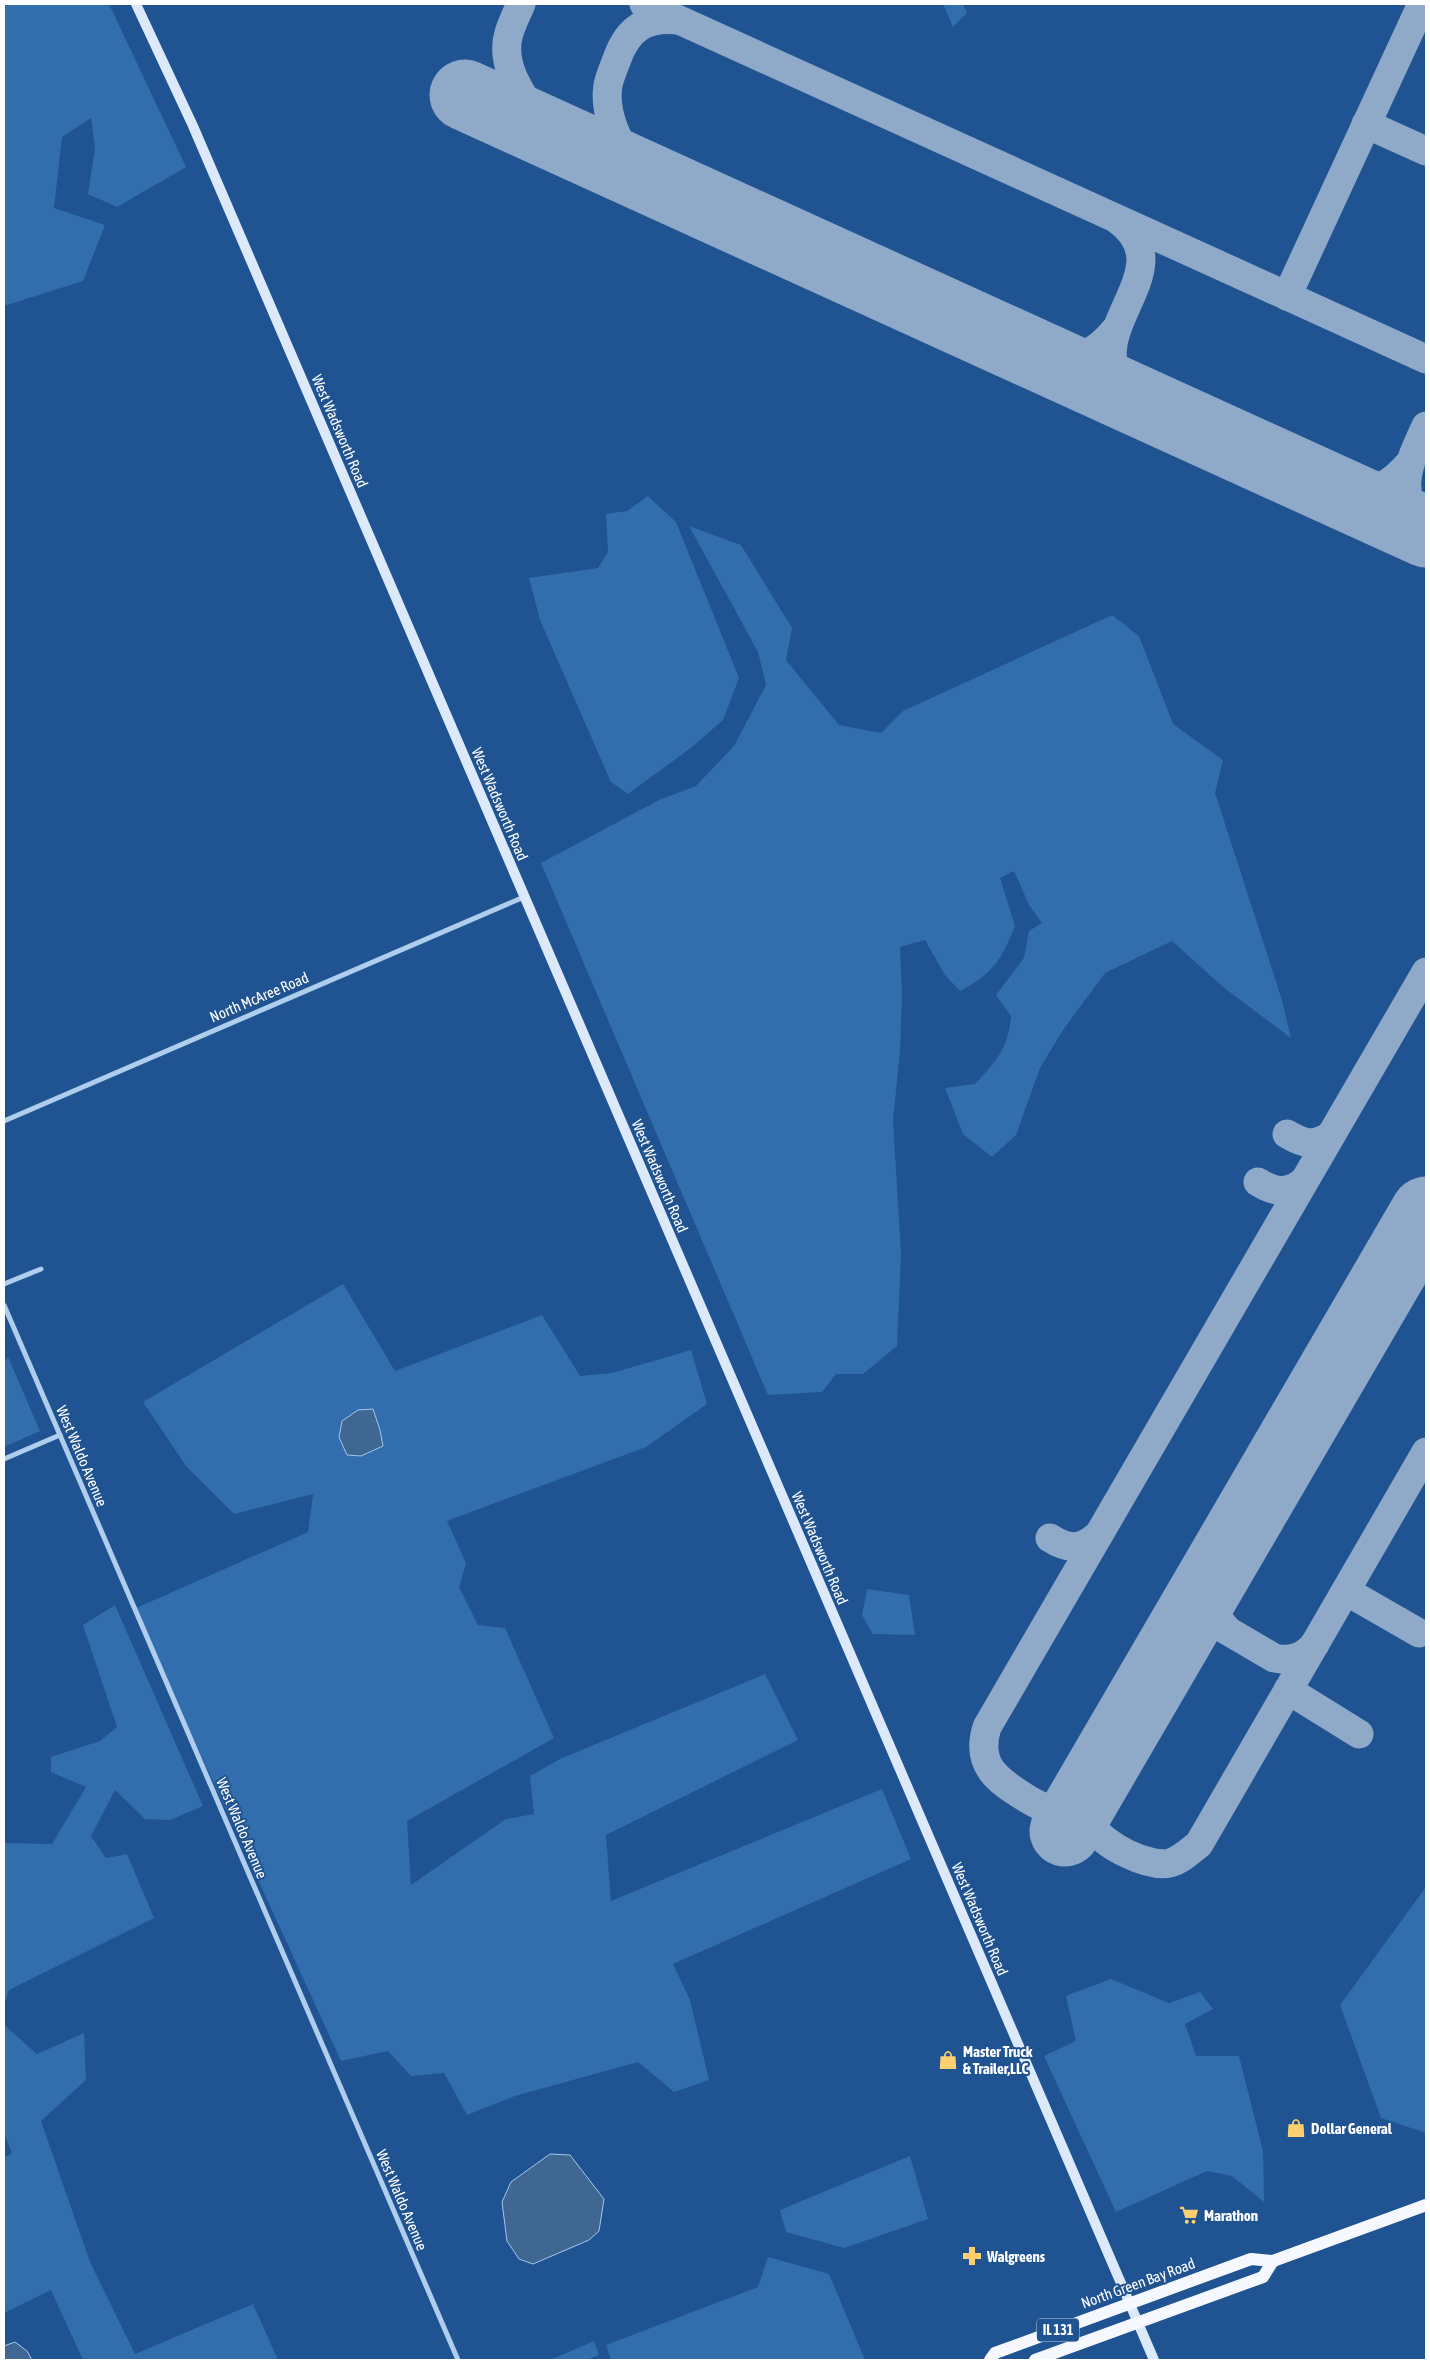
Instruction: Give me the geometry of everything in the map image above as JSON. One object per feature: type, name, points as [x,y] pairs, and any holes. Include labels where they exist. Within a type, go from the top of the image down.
[{"type":"main road","name":"West Wadsworth Road","points":[[136,4],[193,126],[1154,2360]]},
{"type":"main road","name":"North Green Bay Road","points":[[990,2360],[995,2353],[1251,2259],[1273,2261],[1426,2205]]},
{"type":"main road","name":"North Green Bay Road","points":[[1036,2360],[1263,2277],[1273,2261]]},
{"type":"street","name":"North McAree Road","points":[[4,1120],[524,897]]},
{"type":"street","points":[[4,1284],[41,1269]]},
{"type":"street","name":"West Waldo Avenue","points":[[4,1305],[458,2360]]},
{"type":"street","points":[[4,1459],[60,1435]]},
{"type":"shaded area","points":[[4,4],[109,4],[186,167],[117,207],[88,194],[95,148],[91,118],[62,137],[54,208],[105,225],[83,281],[4,306]]},
{"type":"shaded area","points":[[943,4],[963,4],[967,13],[953,27]]},
{"type":"shaded area","points":[[648,496],[676,522],[739,678],[723,720],[692,747],[628,794],[611,782],[540,620],[529,578],[598,568],[608,552],[606,514],[627,511]]},
{"type":"shaded area","points":[[689,526],[741,545],[792,628],[786,660],[839,725],[881,733],[903,711],[1112,615],[1139,636],[1173,724],[1223,760],[1215,793],[1282,1000],[1291,1038],[1223,987],[1172,941],[1105,973],[1063,1030],[1040,1068],[1016,1135],[992,1157],[963,1134],[945,1088],[975,1084],[1000,1053],[1007,1037],[1011,1016],[996,995],[1024,958],[1029,931],[1042,923],[1029,905],[1014,871],[1000,878],[1015,926],[995,964],[972,984],[960,991],[945,975],[925,940],[900,947],[902,994],[900,1051],[893,1121],[901,1254],[897,1346],[863,1374],[836,1374],[822,1392],[768,1395],[541,863],[659,800],[696,786],[734,746],[766,685],[758,652]]},
{"type":"shaded area","points":[[343,1284],[395,1371],[542,1315],[580,1376],[612,1373],[691,1350],[707,1404],[646,1447],[447,1521],[466,1563],[459,1587],[478,1625],[505,1628],[554,1738],[407,1821],[411,1885],[506,1819],[534,1814],[530,1776],[560,1759],[765,1674],[798,1740],[606,1835],[611,1901],[882,1789],[911,1859],[673,1964],[690,2000],[709,2080],[674,2092],[638,2062],[515,2096],[467,2115],[444,2073],[411,2076],[388,2051],[341,2061],[134,1609],[308,1532],[313,1494],[234,1514],[186,1466],[143,1402]]},
{"type":"shaded area","points":[[8,1357],[40,1431],[4,1447],[4,1362]]},
{"type":"shaded area","points":[[373,1409],[383,1446],[361,1456],[347,1455],[339,1437],[342,1421],[358,1410]]},
{"type":"shaded area","points":[[867,1589],[909,1595],[915,1635],[873,1634],[862,1615]]},
{"type":"shaded area","points":[[115,1605],[203,1806],[170,1820],[145,1819],[115,1790],[91,1836],[106,1858],[127,1854],[154,1918],[9,1990],[4,2005],[4,1843],[52,1844],[86,1787],[51,1772],[51,1757],[100,1741],[117,1727],[83,1625]]},
{"type":"shaded area","points":[[1426,1887],[1426,2133],[1381,2118],[1340,2005]]},
{"type":"shaded area","points":[[1111,1979],[1169,2003],[1200,1992],[1213,2009],[1185,2024],[1196,2056],[1239,2056],[1263,2151],[1264,2202],[1232,2176],[1207,2171],[1116,2212],[1044,2056],[1076,2041],[1066,1996]]},
{"type":"shaded area","points":[[4,2025],[37,2054],[84,2033],[86,2080],[41,2121],[90,2262],[135,2354],[253,2304],[278,2360],[83,2360],[51,2290],[4,2313],[4,2158],[12,2153],[4,2133]]},
{"type":"shaded area","points":[[550,2154],[570,2155],[604,2199],[599,2231],[589,2240],[533,2264],[519,2259],[507,2241],[502,2202],[511,2182]]},
{"type":"shaded area","points":[[910,2156],[928,2219],[844,2248],[786,2232],[780,2210]]},
{"type":"shaded area","points":[[768,2257],[829,2274],[865,2360],[611,2360],[606,2345],[758,2287]]},
{"type":"shaded area","points":[[594,2341],[599,2355],[587,2360],[550,2360]]},
{"type":"shaded area","points":[[15,2342],[27,2351],[32,2360],[4,2360],[4,2346]]},
{"type":"taxiway","points":[[521,4],[509,33],[508,59],[516,85],[545,131]]},
{"type":"taxiway","points":[[644,4],[1426,359]]},
{"type":"taxiway","points":[[1287,296],[1422,4]]},
{"type":"taxiway","points":[[669,187],[641,168],[627,154],[611,121],[607,94],[609,82],[621,48],[633,32],[657,20],[678,20]]},
{"type":"taxiway","points":[[1366,124],[1426,151]]},
{"type":"taxiway","points":[[1118,220],[1137,242],[1141,265],[1115,337],[1113,361],[1124,385],[1154,408]]},
{"type":"taxiway","points":[[1039,356],[1062,359],[1082,356],[1099,346],[1115,330]]},
{"type":"taxiway","points":[[1426,426],[1414,452],[1407,477],[1409,502],[1416,515],[1426,527]]},
{"type":"taxiway","points":[[1324,485],[1349,491],[1369,491],[1388,483],[1407,466]]},
{"type":"taxiway","points":[[1090,1790],[1073,1806],[1060,1810],[1045,1808],[1026,1798],[998,1778],[986,1761],[984,1740],[987,1727],[1426,972]]},
{"type":"taxiway","points":[[1287,1134],[1309,1143],[1314,1143],[1331,1135]]},
{"type":"taxiway","points":[[1258,1182],[1275,1190],[1287,1190],[1304,1181]]},
{"type":"taxiway","points":[[1090,1790],[1089,1814],[1093,1827],[1107,1841],[1128,1854],[1151,1862],[1170,1863],[1182,1858],[1199,1844],[1426,1452]]},
{"type":"taxiway","points":[[1050,1538],[1063,1545],[1075,1547],[1092,1540],[1098,1535]]},
{"type":"taxiway","points":[[1209,1586],[1214,1614],[1227,1630]]},
{"type":"taxiway","points":[[1346,1591],[1419,1633]]},
{"type":"taxiway","points":[[1194,1611],[1274,1658],[1292,1659],[1302,1655],[1315,1644]]},
{"type":"taxiway","points":[[1288,1690],[1359,1734]]},
{"type":"runway","points":[[465,95],[1426,532]]},
{"type":"runway","points":[[1065,1831],[1426,1212]]},
{"type":"place","name":"Master Truck & Trailer,LLC","points":[[948,2060]]},
{"type":"place","name":"Dollar General","points":[[1296,2128]]},
{"type":"place","name":"Marathon","points":[[1189,2215]]},
{"type":"place","name":"Walgreens","points":[[972,2256]]}]
